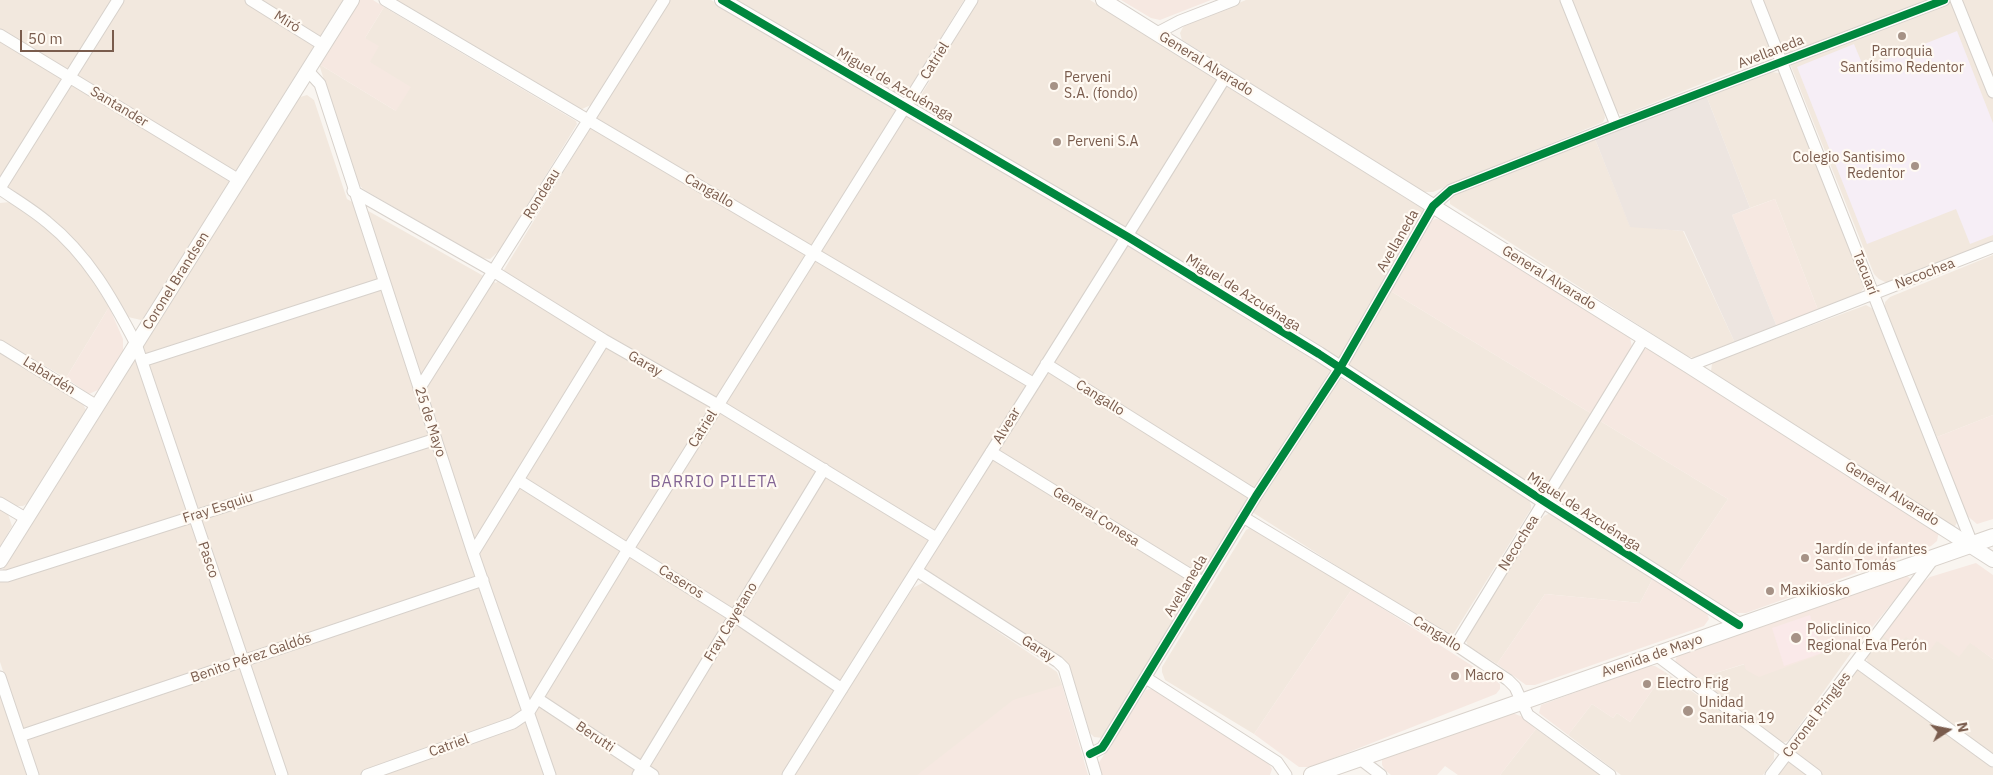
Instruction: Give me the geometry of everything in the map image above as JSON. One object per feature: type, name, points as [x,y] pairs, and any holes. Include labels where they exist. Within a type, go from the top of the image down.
[{"type":"main road","name":"Avenida de Mayo","points":[[1312,775],[1655,654],[1973,546],[1993,537]]},
{"type":"street","points":[[0,188],[118,0]]},
{"type":"street","name":"Miró","points":[[251,0],[323,45]]},
{"type":"street","name":"Coronel Brandsen","points":[[0,562],[352,0]]},
{"type":"street","name":"Cangallo","points":[[384,0],[814,252],[1033,383]]},
{"type":"street","name":"Rondeau","points":[[419,389],[664,0]]},
{"type":"street","name":"Miguel de Azcuénaga","points":[[722,0],[1128,236],[1340,368],[1544,502],[1739,625]]},
{"type":"street","name":"Catriel","points":[[367,775],[513,723],[529,712],[628,549],[972,0]]},
{"type":"street","name":"General Alvarado","points":[[1103,0],[1689,366],[1993,560]]},
{"type":"street","points":[[1157,33],[1234,0]]},
{"type":"street","points":[[1566,0],[1616,125]]},
{"type":"street","name":"Tacuarí","points":[[1757,0],[1973,546]]},
{"type":"street","name":"Avellaneda","points":[[1090,754],[1102,748],[1106,742],[1202,582],[1340,368],[1433,206],[1450,190],[1944,0]]},
{"type":"street","points":[[1956,0],[1993,92]]},
{"type":"street","name":"Santander","points":[[0,34],[239,180]]},
{"type":"street","name":"25 de Mayo","points":[[308,70],[320,84],[353,191],[473,553],[550,775]]},
{"type":"street","name":"Alvear","points":[[788,775],[1033,383],[1128,236],[1226,76]]},
{"type":"street","name":"Pasco","points":[[0,188],[46,221],[82,255],[109,294],[136,344],[282,775]]},
{"type":"street","name":"Garay","points":[[353,191],[493,271],[604,340],[718,405],[936,538]]},
{"type":"street","name":"Necochea","points":[[1689,366],[1993,247]]},
{"type":"street","points":[[142,361],[384,283]]},
{"type":"street","name":"Necochea","points":[[1456,645],[1644,338]]},
{"type":"street","points":[[473,553],[604,340]]},
{"type":"street","name":"Labardén","points":[[0,346],[97,406]]},
{"type":"street","name":"Cangallo","points":[[1046,364],[1256,496]]},
{"type":"street","name":"Fray Esquiu","points":[[0,576],[7,576],[436,439]]},
{"type":"street","name":"General Conesa","points":[[991,452],[1202,582]]},
{"type":"street","name":"Fray Cayetano","points":[[640,772],[824,469]]},
{"type":"street","name":"Caseros","points":[[518,480],[734,616],[842,689]]},
{"type":"street","points":[[0,503],[27,519]]},
{"type":"street","name":"Cangallo","points":[[1243,517],[1456,645],[1508,680],[1515,686],[1528,716],[1610,775]]},
{"type":"street","name":"Coronel Pringles","points":[[1771,775],[1934,558]]},
{"type":"street","name":"Garay","points":[[917,570],[1058,662],[1067,675],[1096,775]]},
{"type":"street","name":"Benito Pérez Galdós","points":[[20,736],[483,580]]},
{"type":"street","points":[[1655,654],[1816,775]]},
{"type":"street","points":[[1857,662],[1993,762]]},
{"type":"street","points":[[0,677],[33,775]]},
{"type":"street","points":[[1146,678],[1277,762],[1286,775]]},
{"type":"street","name":"Berutti","points":[[538,699],[640,772],[653,775]]},
{"type":"street","points":[[1360,759],[1381,775]]},
{"type":"shaded area","points":[[0,0],[343,0],[141,320],[128,317],[87,253],[65,231],[0,185]]},
{"type":"shaded area","points":[[358,0],[373,0],[384,7],[365,38],[379,46],[370,62],[411,87],[396,111],[319,64]]},
{"type":"shaded area","points":[[396,0],[657,0],[591,105],[582,109],[577,108]]},
{"type":"shaded area","points":[[668,0],[711,0],[908,117],[978,0],[1090,0],[1423,209],[1426,212],[1331,372],[1529,500],[1531,509],[1454,633],[1450,636],[1445,635],[1246,508],[1103,738],[1094,737],[1090,733],[1070,668],[915,568],[787,775],[38,775],[0,662],[0,574],[297,98],[307,95],[314,100],[347,199],[496,283]]},
{"type":"shaded area","points":[[733,0],[964,0],[908,91],[896,94]]},
{"type":"shaded area","points":[[1121,0],[1211,0],[1160,20],[1151,18]]},
{"type":"shaded area","points":[[1246,0],[1560,0],[1605,118],[1603,122],[1433,192],[1424,192],[1182,40],[1180,33],[1188,23]]},
{"type":"shaded area","points":[[1571,0],[1993,0],[1993,242],[1890,282],[1879,279],[1874,274],[1785,51],[1625,114],[1620,114],[1614,109]]},
{"type":"shaded area","points":[[384,7],[576,121],[577,124],[500,250],[490,259],[481,258],[363,189],[355,180],[319,64],[396,111],[370,62],[365,38]]},
{"type":"shaded area","name":"Colegio Santisimo Redentor","points":[[1957,31],[1993,123],[1993,235],[1970,244],[1956,209],[1867,244],[1797,67],[1854,44],[1864,68]]},
{"type":"shaded area","points":[[1771,72],[1779,73],[1784,77],[1865,287],[1858,295],[1818,310],[1775,199],[1750,208],[1706,95]]},
{"type":"shaded area","points":[[1706,95],[1750,208],[1732,215],[1777,327],[1735,343],[1684,231],[1630,227],[1595,139]]},
{"type":"shaded area","points":[[1595,139],[1630,226],[1683,231],[1735,343],[1697,359],[1687,356],[1450,204],[1450,198],[1453,193]]},
{"type":"shaded area","points":[[1775,199],[1818,310],[1777,327],[1732,215]]},
{"type":"shaded area","points":[[10,202],[53,234],[79,260],[109,307],[66,378],[0,340],[0,203]]},
{"type":"shaded area","points":[[1435,219],[1443,220],[1630,337],[1632,348],[1592,414],[1389,290],[1430,222]]},
{"type":"shaded area","points":[[1993,255],[1993,415],[1937,437],[1885,316],[1885,302],[1890,297]]},
{"type":"shaded area","points":[[1389,290],[1592,414],[1547,488],[1539,491],[1348,367],[1347,359]]},
{"type":"shaded area","points":[[1866,305],[1875,310],[1958,521],[1955,526],[1952,526],[1715,377],[1711,371],[1712,364],[1716,361]]},
{"type":"shaded area","points":[[109,307],[123,339],[123,353],[100,389],[89,394],[66,378]]},
{"type":"shaded area","points":[[1652,349],[1846,475],[1936,527],[1939,531],[1937,541],[1931,546],[1746,613],[1727,613],[1675,578],[1728,499],[1597,419],[1640,351]]},
{"type":"shaded area","points":[[0,353],[82,402],[86,410],[30,502],[23,506],[14,506],[0,497]]},
{"type":"shaded area","points":[[1993,415],[1993,519],[1977,524],[1965,514],[1937,437]]},
{"type":"shaded area","points":[[1597,419],[1728,499],[1675,578],[1556,501],[1555,493]]},
{"type":"shaded area","points":[[0,506],[8,514],[12,526],[0,547]]},
{"type":"shaded area","points":[[1550,513],[1653,578],[1640,603],[1545,594],[1497,664],[1468,646],[1464,636],[1544,516]]},
{"type":"shaded area","points":[[1253,526],[1352,589],[1254,734],[1165,680],[1162,672],[1162,667],[1246,530]]},
{"type":"shaded area","points":[[1976,563],[1993,575],[1993,659],[1970,643],[1959,657],[1937,641],[1928,653],[1906,637],[1897,646],[1879,633],[1921,584],[1930,577]]},
{"type":"shaded area","points":[[1907,576],[1911,579],[1910,581],[1851,653],[1837,642],[1821,647],[1822,653],[1819,655],[1759,677],[1746,670],[1744,664],[1693,680],[1675,662],[1677,655]]},
{"type":"shaded area","points":[[1653,578],[1707,613],[1709,619],[1704,626],[1535,685],[1526,685],[1497,664],[1545,594],[1640,603]]},
{"type":"shaded area","points":[[922,583],[928,584],[1057,672],[1062,685],[932,775],[794,775],[913,588]]},
{"type":"shaded area","points":[[1352,589],[1496,681],[1500,684],[1500,689],[1496,694],[1311,767],[1299,767],[1254,734]]},
{"type":"shaded area","name":"Policlinico Regional Eva Perón","points":[[1810,615],[1822,653],[1784,666],[1772,628]]},
{"type":"shaded area","points":[[1879,633],[1936,641],[1970,642],[1993,659],[1993,754],[1870,666],[1866,658],[1866,652]]},
{"type":"shaded area","points":[[1837,642],[1838,645],[1851,653],[1786,742],[1781,743],[1693,680],[1745,664]]},
{"type":"shaded area","points":[[1648,666],[1655,666],[1665,672],[1630,722],[1617,713],[1613,718],[1592,704],[1568,735],[1539,713],[1541,705]]},
{"type":"shaded area","points":[[1855,670],[1861,671],[1993,768],[1993,775],[1776,775]]},
{"type":"shaded area","points":[[1665,672],[1774,751],[1774,759],[1763,775],[1621,775],[1568,735],[1592,704],[1613,718],[1617,713],[1630,722]]},
{"type":"shaded area","points":[[1062,685],[1088,775],[917,775],[1013,700]]},
{"type":"shaded area","points":[[1155,688],[1268,762],[1272,769],[1270,775],[1101,775],[1098,764],[1146,690]]},
{"type":"shaded area","points":[[0,694],[29,775],[0,775]]},
{"type":"shaded area","points":[[1510,712],[1523,717],[1536,729],[1500,775],[1458,775],[1445,766],[1437,775],[1391,775],[1382,765],[1382,760],[1386,756]]},
{"type":"shaded area","points":[[1536,729],[1601,775],[1500,775]]},
{"type":"cycle path","points":[[722,0],[1128,237],[1319,354],[1545,502],[1739,625]]},
{"type":"cycle path","points":[[1090,754],[1102,748],[1106,742],[1256,496],[1340,368],[1433,206],[1451,190],[1944,0]]},
{"type":"place","name":"Parroquia Santísimo Redentor","points":[[1902,36]]},
{"type":"place","name":"Perveni S.A. (fondo)","points":[[1054,86]]},
{"type":"place","name":"Perveni S.A","points":[[1057,142]]},
{"type":"place","name":"Colegio Santisimo Redentor","points":[[1915,166]]},
{"type":"place","name":"Jardín de infantes Santo Tomás","points":[[1805,558]]},
{"type":"place","name":"Maxikiosko","points":[[1770,591]]},
{"type":"place","name":"Policlinico Regional Eva Perón","points":[[1796,638]]},
{"type":"place","name":"Macro","points":[[1455,676]]},
{"type":"place","name":"Electro Frig","points":[[1647,684]]},
{"type":"place","name":"Unidad Sanitaria 19","points":[[1688,711]]},
{"type":"district","name":"BARRIO PILETA","points":[[714,482]]}]
